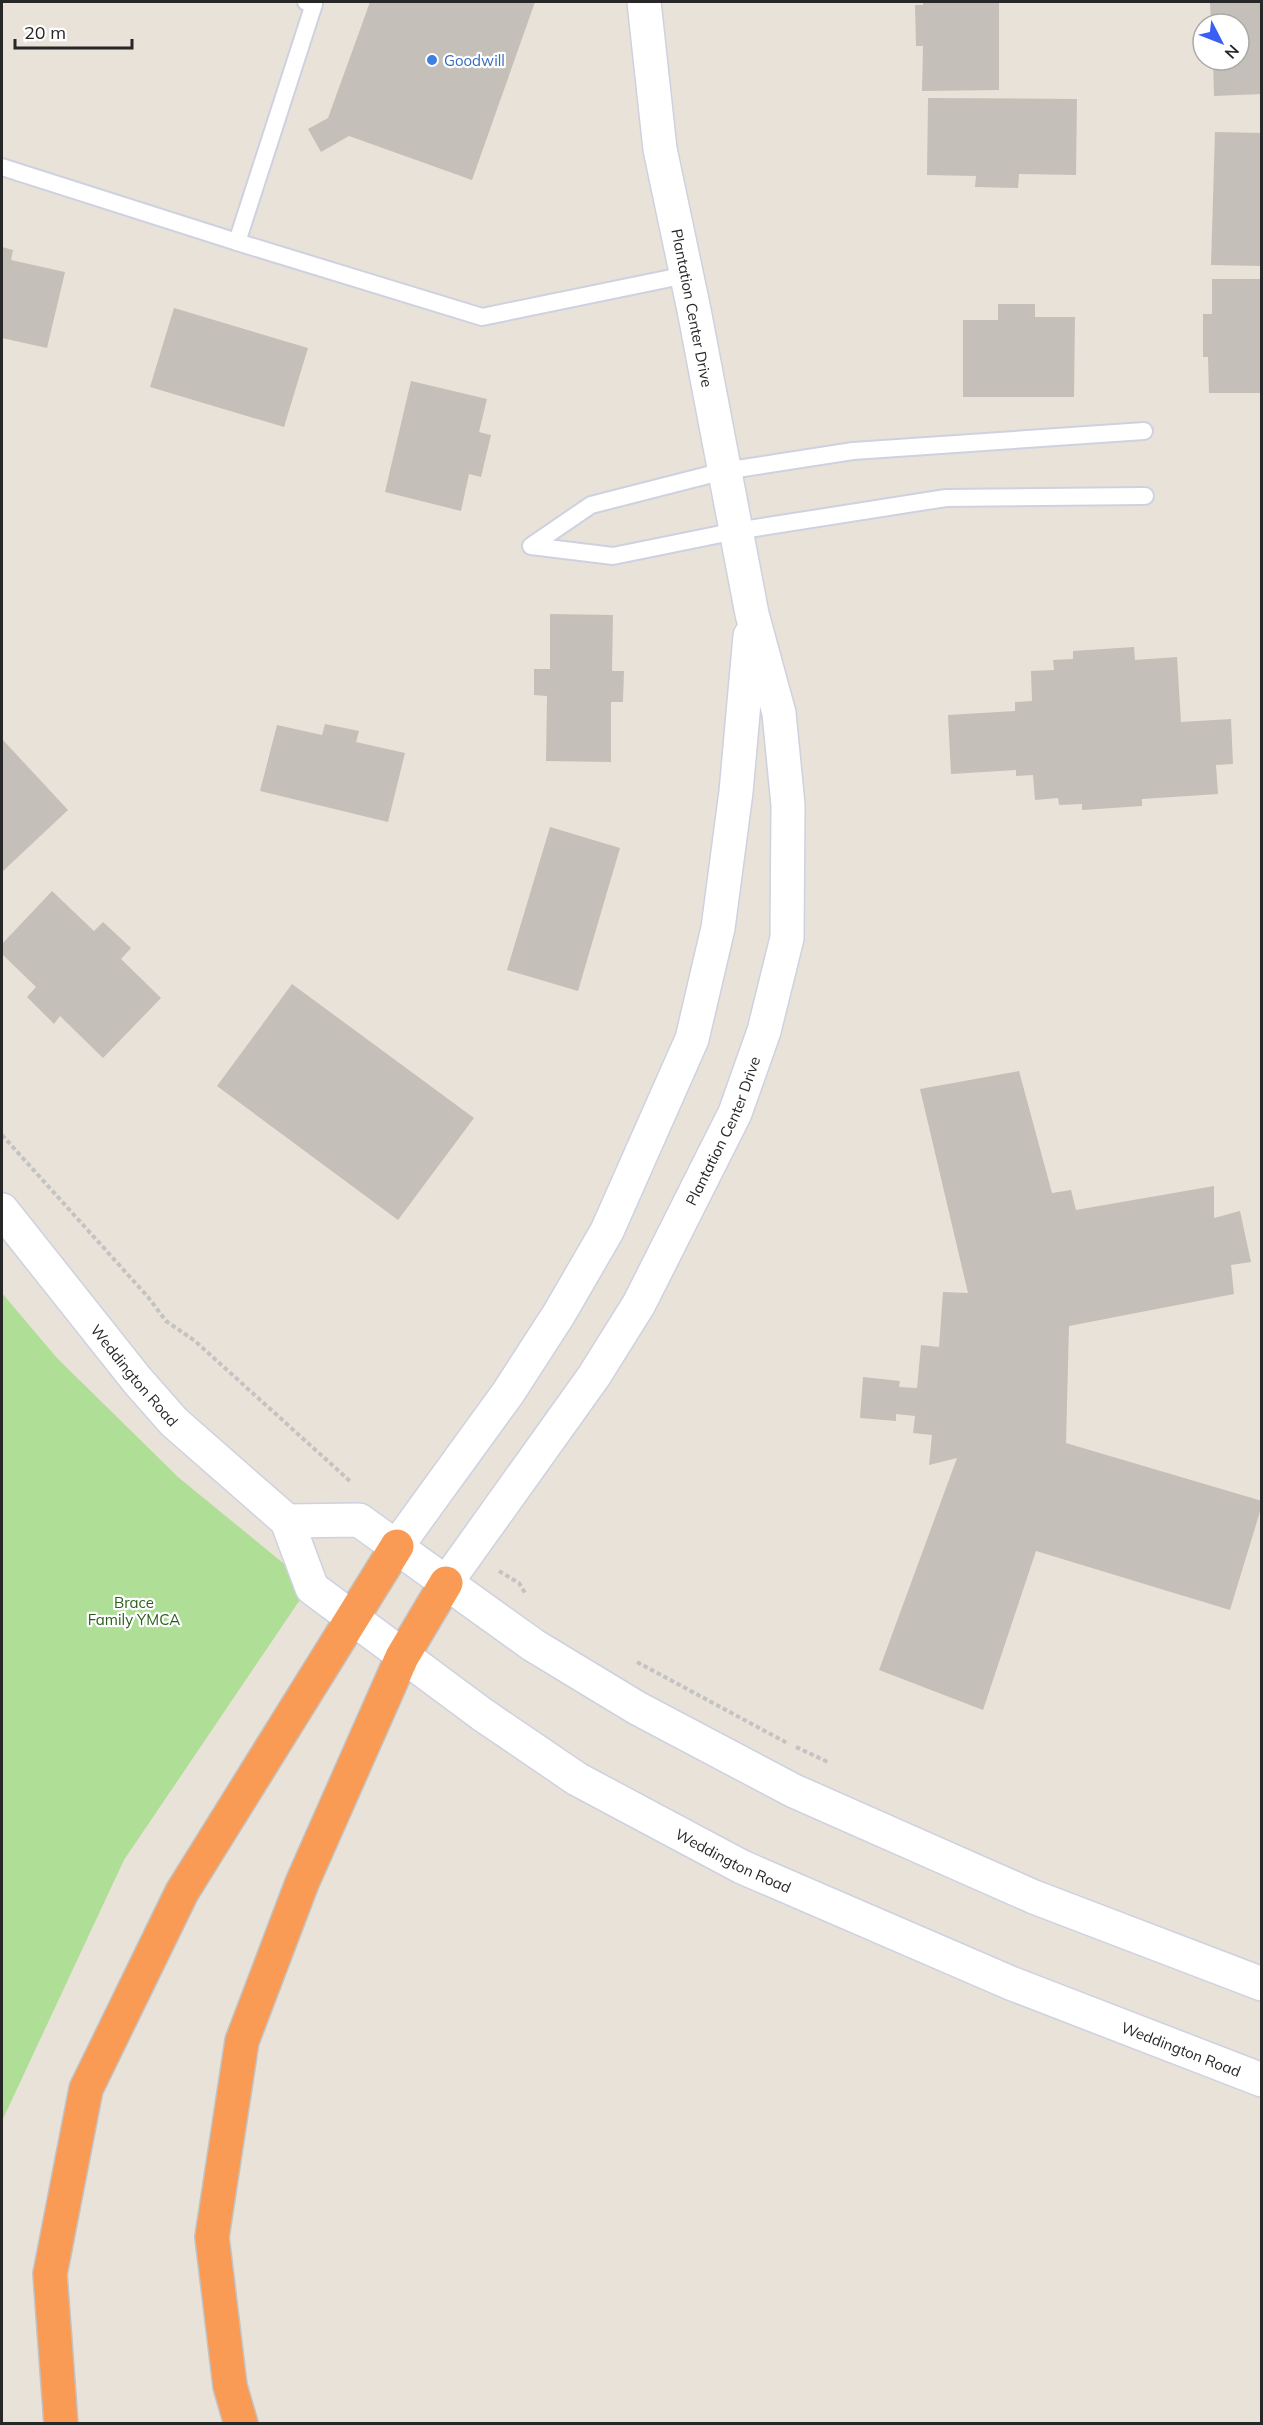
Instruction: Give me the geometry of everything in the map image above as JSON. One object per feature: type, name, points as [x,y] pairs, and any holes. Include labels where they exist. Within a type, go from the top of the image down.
[{"type":"highway","points":[[61,2424],[50,2274],[86,2089],[182,1892],[397,1546]]},
{"type":"highway","points":[[241,2424],[230,2386],[212,2237],[242,2041],[303,1882],[402,1657],[446,1583]]},
{"type":"street","name":"Plantation Center Drive","points":[[446,1583],[594,1376],[639,1305],[735,1113],[764,1031],[787,938],[788,806],[779,713],[752,614],[660,149],[644,2]]},
{"type":"street","name":"Plantation Center Drive","points":[[397,1546],[508,1393],[559,1314],[606,1231],[692,1039],[718,928],[736,792],[752,614]]},
{"type":"street","name":"Weddington Road","points":[[2,1210],[137,1380],[174,1422],[287,1521],[312,1588],[483,1715],[577,1779],[742,1867],[1013,1984],[1262,2080]]},
{"type":"street","points":[[287,1521],[359,1520],[532,1645],[636,1708],[794,1791],[1034,1897],[1262,1984]]},
{"type":"lane","points":[[237,242],[314,4],[306,2]]},
{"type":"lane","points":[[2,167],[482,317],[686,275]]},
{"type":"lane","points":[[1144,431],[853,451],[724,471],[591,505],[531,546],[613,556],[736,531],[946,498],[1145,496]]},
{"type":"green space","name":"Brace Family YMCA","points":[[2,1293],[57,1358],[178,1477],[310,1585],[124,1860],[2,2121]]},
{"type":"building","name":"Goodwill","points":[[370,2],[535,2],[472,180],[349,136],[321,152],[308,129],[328,118]]},
{"type":"building","points":[[923,2],[999,2],[999,90],[922,91],[923,46],[916,46],[915,5],[923,5]]},
{"type":"building","points":[[1210,2],[1262,2],[1262,94],[1214,96],[1213,72],[1251,72],[1251,12],[1210,12]]},
{"type":"building","points":[[928,98],[1077,99],[1076,175],[1019,174],[1018,188],[975,187],[976,176],[927,175]]},
{"type":"building","points":[[1215,132],[1262,133],[1262,266],[1211,265]]},
{"type":"building","points":[[2,247],[13,250],[11,260],[65,272],[47,348],[2,338]]},
{"type":"building","points":[[1212,279],[1262,279],[1262,393],[1209,393],[1208,357],[1203,357],[1203,314],[1212,314]]},
{"type":"building","points":[[998,304],[1035,304],[1035,317],[1075,317],[1074,397],[963,397],[963,320],[998,320]]},
{"type":"building","points":[[174,308],[308,348],[284,427],[150,387]]},
{"type":"building","points":[[411,381],[487,399],[479,432],[491,435],[481,477],[469,474],[461,511],[385,492]]},
{"type":"building","points":[[550,614],[613,615],[612,671],[624,671],[623,702],[611,702],[611,762],[546,761],[547,696],[534,695],[534,669],[550,669]]},
{"type":"building","points":[[1134,647],[1135,660],[1177,657],[1181,722],[1231,719],[1233,764],[1216,765],[1218,794],[1142,799],[1142,806],[1082,810],[1082,804],[1059,805],[1058,798],[1035,800],[1033,775],[1016,776],[1016,770],[951,774],[948,715],[1015,711],[1015,702],[1032,701],[1031,671],[1054,670],[1053,660],[1073,659],[1073,651]]},
{"type":"building","points":[[325,724],[359,731],[356,742],[405,753],[388,822],[260,791],[277,725],[322,735]]},
{"type":"building","points":[[2,739],[68,810],[2,872]]},
{"type":"building","points":[[550,827],[620,848],[578,991],[507,970]]},
{"type":"building","points":[[52,891],[94,931],[103,922],[131,948],[121,959],[161,998],[103,1058],[60,1016],[54,1024],[27,997],[36,987],[2,954],[2,944]]},
{"type":"building","points":[[292,984],[474,1118],[398,1220],[217,1086]]},
{"type":"building","points":[[1019,1071],[1052,1193],[1071,1190],[1076,1210],[1214,1186],[1214,1218],[1240,1211],[1251,1262],[1231,1265],[1234,1294],[1069,1326],[1066,1443],[1262,1501],[1262,1505],[1230,1610],[1036,1551],[983,1710],[879,1670],[957,1458],[929,1465],[932,1435],[913,1433],[915,1416],[896,1414],[896,1421],[860,1418],[863,1377],[900,1381],[899,1387],[917,1388],[921,1345],[939,1347],[943,1292],[968,1293],[920,1089]]},
{"type":"place","name":"Goodwill","points":[[432,60]]}]
